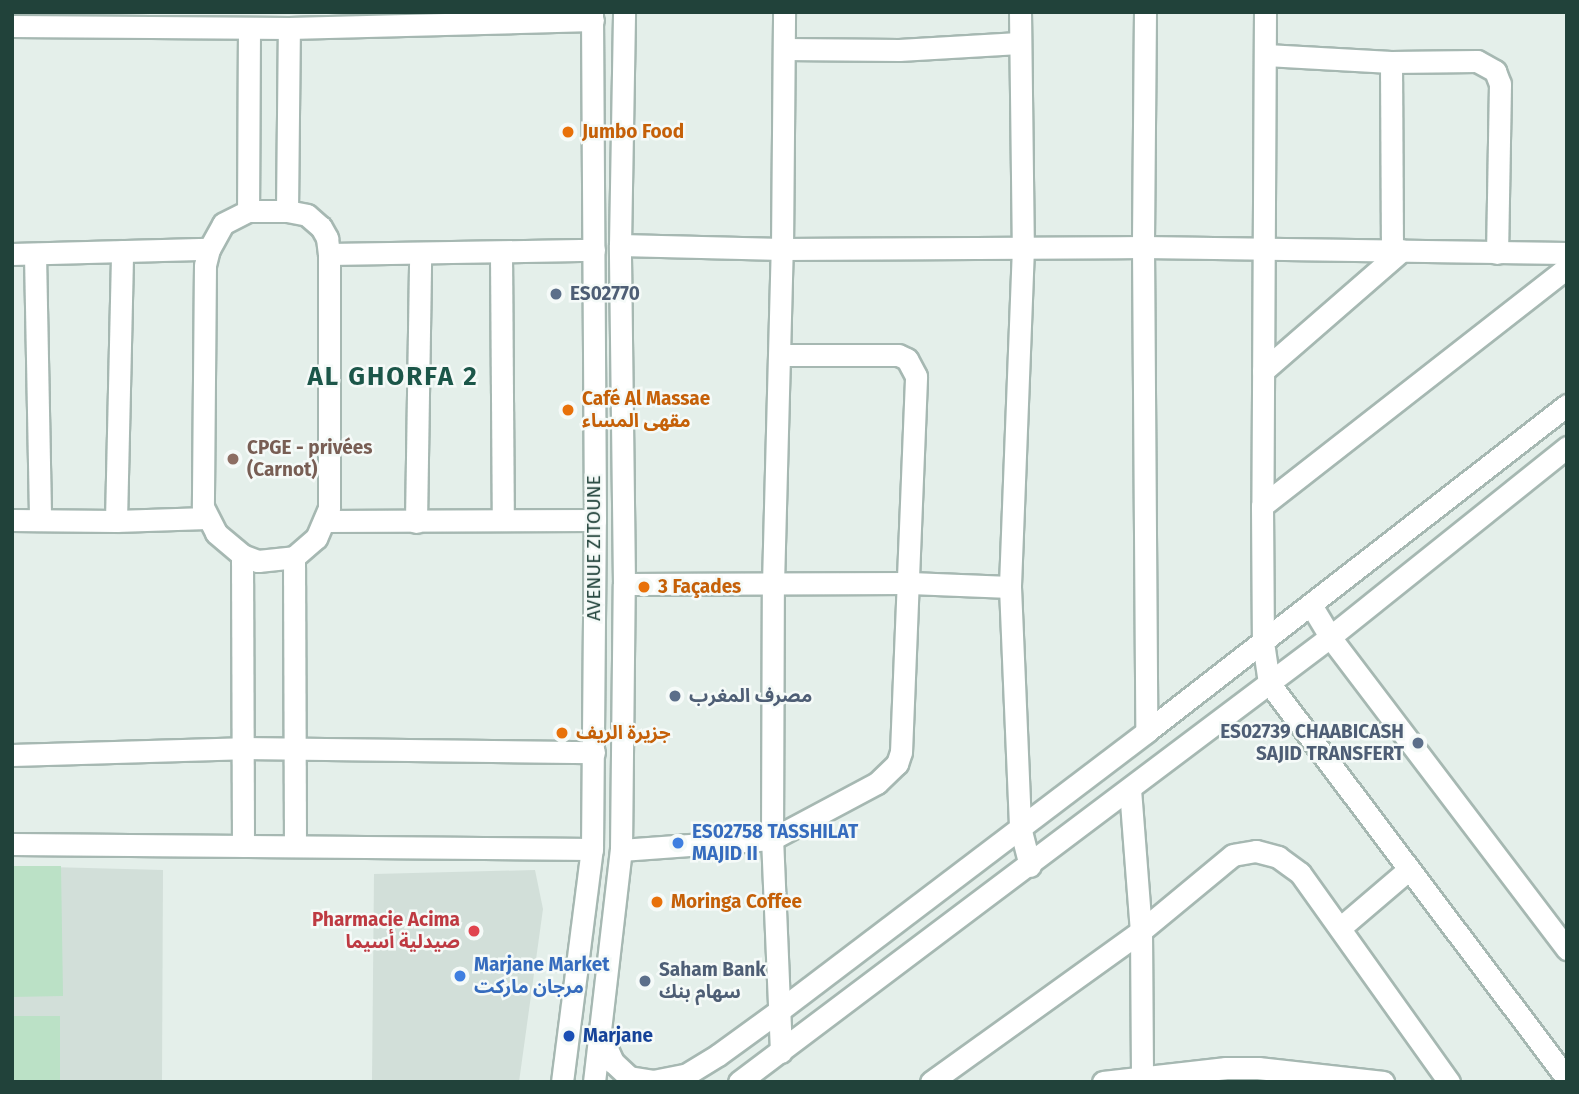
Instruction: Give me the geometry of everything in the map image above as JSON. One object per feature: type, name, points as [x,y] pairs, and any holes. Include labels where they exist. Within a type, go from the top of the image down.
[{"type":"street","name":"AVENUE ZITOUNE","points":[[594,1082],[621,850],[624,584],[620,245],[624,12]]},
{"type":"street","points":[[780,1052],[772,839],[773,584],[780,355],[784,12]]},
{"type":"street","points":[[1020,12],[1023,247],[1010,587],[1020,827],[1030,866]]},
{"type":"street","points":[[1144,12],[1146,732]]},
{"type":"street","points":[[1265,12],[1262,506],[1263,642],[1269,683],[1567,1079]]},
{"type":"street","name":"AVENUE ZITOUNE","points":[[562,1082],[592,849],[595,520],[592,16]]},
{"type":"street","points":[[12,26],[289,28],[592,16]]},
{"type":"street","points":[[248,211],[249,28]]},
{"type":"street","points":[[287,211],[289,28]]},
{"type":"street","points":[[784,49],[899,50],[1019,43]]},
{"type":"street","points":[[1266,55],[1391,62],[1477,61],[1495,71],[1500,84],[1497,253]]},
{"type":"street","points":[[1263,371],[1397,250],[1391,62]]},
{"type":"street","points":[[248,211],[287,211],[307,215],[321,227],[329,254],[329,508],[311,544],[294,557],[276,562],[258,561],[242,555],[216,533],[203,507],[205,265],[209,249],[223,224],[248,211]]},
{"type":"street","points":[[620,245],[782,249],[1143,247],[1567,253]]},
{"type":"street","points":[[12,254],[209,249]]},
{"type":"street","points":[[329,254],[594,250]]},
{"type":"street","points":[[116,522],[122,251]]},
{"type":"street","points":[[501,253],[503,520]]},
{"type":"street","points":[[34,254],[40,520]]},
{"type":"street","points":[[416,522],[421,254]]},
{"type":"street","points":[[1262,506],[1567,268]]},
{"type":"street","points":[[621,850],[772,839],[877,783],[897,764],[904,730],[911,496],[918,388],[913,366],[898,355],[780,355]]},
{"type":"street","points":[[600,1034],[613,1062],[629,1077],[653,1081],[678,1078],[718,1055],[1311,606],[1567,405]]},
{"type":"street","points":[[739,1082],[1030,866],[1330,637],[1567,447]]},
{"type":"street","points":[[12,520],[116,522],[207,518]]},
{"type":"street","points":[[324,521],[595,520]]},
{"type":"street","points":[[242,555],[243,846]]},
{"type":"street","points":[[294,557],[295,846]]},
{"type":"street","points":[[624,584],[910,583],[1010,587]]},
{"type":"street","points":[[1311,606],[1330,637],[1567,949]]},
{"type":"street","points":[[12,755],[242,748],[594,751]]},
{"type":"street","points":[[1130,789],[1141,931],[1142,1080]]},
{"type":"street","points":[[12,844],[592,849]]},
{"type":"street","points":[[931,1082],[1141,931],[1233,855],[1256,851],[1278,858],[1300,873],[1449,1082]]},
{"type":"street","points":[[1340,928],[1408,870]]},
{"type":"street","points":[[1103,1082],[1142,1080],[1226,1068],[1258,1068],[1383,1082]]},
{"type":"shaded area","points":[[12,866],[163,870],[162,1082],[12,1082]]},
{"type":"shaded area","name":"Marjane Market مرجان ماركت","points":[[535,870],[543,909],[519,1082],[372,1082],[374,874]]},
{"type":"green space","points":[[12,866],[61,866],[63,996],[12,997]]},
{"type":"green space","points":[[12,1016],[60,1016],[60,1082],[12,1082]]},
{"type":"place","name":"Jumbo Food","points":[[568,132]]},
{"type":"place","name":"ES02770","points":[[556,294]]},
{"type":"place","name":"Café Al Massae مقهى المساء","points":[[568,410]]},
{"type":"place","name":"CPGE - privées (Carnot)","points":[[233,459]]},
{"type":"place","name":"3 Façades","points":[[644,587]]},
{"type":"place","name":"مصرف المغرب","points":[[675,696]]},
{"type":"place","name":"جزيرة الريف","points":[[562,733]]},
{"type":"place","name":"ES02739 CHAABICASH SAJID TRANSFERT","points":[[1418,743]]},
{"type":"place","name":"ES02758 TASSHILAT MAJID II","points":[[678,843]]},
{"type":"place","name":"Moringa Coffee","points":[[657,902]]},
{"type":"place","name":"Pharmacie Acima صيدلية أسيما","points":[[474,931]]},
{"type":"place","name":"Marjane Market مرجان ماركت","points":[[460,976]]},
{"type":"place","name":"Saham Bank سهام بنك","points":[[645,981]]},
{"type":"place","name":"Marjane","points":[[569,1036]]},
{"type":"district","name":"AL GHORFA 2","points":[[393,377]]}]
